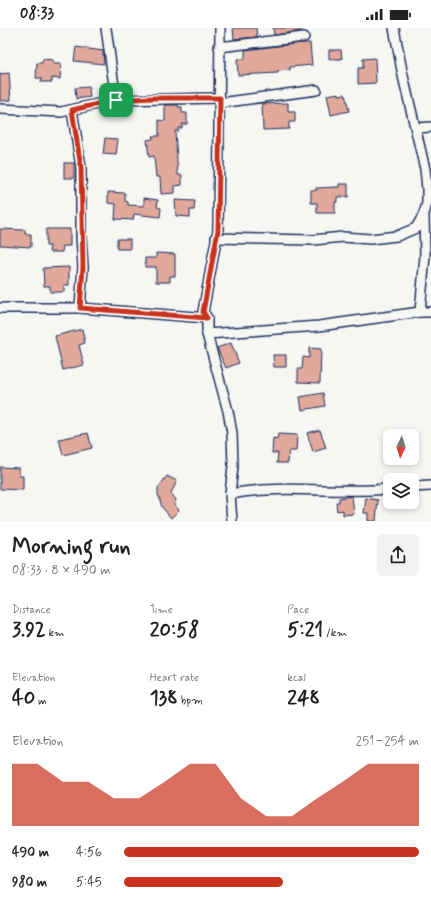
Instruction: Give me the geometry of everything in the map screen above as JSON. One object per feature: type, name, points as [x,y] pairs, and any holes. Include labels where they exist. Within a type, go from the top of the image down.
[{"type":"street","points":[[106,28],[116,100]]},
{"type":"street","points":[[220,28],[218,47],[220,100],[218,230],[203,312],[207,318],[207,334],[228,411],[232,433],[234,466],[230,494],[232,521]]},
{"type":"street","points":[[216,238],[313,240],[343,237],[370,239],[397,236],[416,228],[424,214],[427,203],[425,169],[403,76],[394,28]]},
{"type":"street","points":[[218,47],[304,37]]},
{"type":"street","points":[[0,109],[60,112],[116,100],[220,100],[316,90]]},
{"type":"street","points":[[72,110],[81,167],[83,267],[80,308]]},
{"type":"street","points":[[416,128],[431,127]]},
{"type":"street","points":[[420,312],[425,256],[424,214]]},
{"type":"street","points":[[0,308],[80,308],[207,318]]},
{"type":"street","points":[[207,334],[319,326],[420,312],[431,312]]},
{"type":"street","points":[[419,487],[431,486]]},
{"type":"street","points":[[230,494],[270,490],[383,489]]},
{"type":"building","points":[[233,28],[256,28],[257,37],[234,39]]},
{"type":"building","points":[[273,28],[301,28],[301,31],[274,35]]},
{"type":"building","points":[[310,43],[312,65],[290,67],[290,70],[278,71],[278,73],[238,75],[237,59],[245,59],[245,50]]},
{"type":"building","points":[[76,47],[103,51],[104,64],[74,61]]},
{"type":"building","points":[[329,50],[341,50],[342,59],[329,59]]},
{"type":"building","points":[[375,58],[376,83],[358,84],[358,68],[363,68],[363,59]]},
{"type":"building","points":[[43,59],[53,60],[53,64],[61,64],[60,79],[52,78],[52,82],[41,82],[42,78],[36,78],[37,63],[42,63]]},
{"type":"building","points":[[9,73],[11,100],[0,101],[0,74]]},
{"type":"building","points":[[89,87],[90,97],[76,99],[75,88]]},
{"type":"building","points":[[339,93],[339,95],[345,94],[349,111],[331,115],[327,95]]},
{"type":"building","points":[[288,103],[288,112],[295,112],[295,122],[289,122],[289,129],[263,130],[262,104]]},
{"type":"building","points":[[165,105],[178,105],[178,107],[182,107],[182,113],[187,113],[187,124],[182,124],[182,128],[178,128],[178,131],[175,131],[178,175],[182,175],[182,185],[175,186],[175,193],[161,194],[160,177],[156,177],[154,156],[149,157],[147,140],[153,139],[152,136],[159,136],[159,120],[165,121]]},
{"type":"building","points":[[105,138],[118,139],[116,155],[103,154]]},
{"type":"building","points":[[64,163],[74,163],[74,178],[64,178]]},
{"type":"building","points":[[339,184],[348,184],[348,197],[337,197],[337,202],[335,202],[335,213],[317,213],[317,203],[311,203],[311,190],[317,190],[316,188],[339,187]]},
{"type":"building","points":[[108,192],[125,193],[125,201],[128,202],[128,205],[144,206],[144,198],[158,200],[157,207],[161,208],[160,217],[134,214],[133,220],[115,219],[116,204],[108,203]]},
{"type":"building","points":[[175,200],[195,201],[194,210],[190,210],[190,217],[176,216]]},
{"type":"building","points":[[0,229],[25,230],[25,234],[31,234],[31,247],[0,245]]},
{"type":"building","points":[[46,229],[70,229],[70,246],[63,246],[62,252],[49,252],[50,246],[46,246]]},
{"type":"building","points":[[117,239],[130,239],[130,249],[117,249]]},
{"type":"building","points":[[156,253],[175,254],[175,276],[170,276],[170,282],[156,282],[156,267],[145,267],[145,258],[156,258]]},
{"type":"building","points":[[69,267],[69,285],[64,285],[64,292],[50,292],[50,286],[44,286],[43,268]]},
{"type":"building","points":[[82,329],[85,343],[79,345],[84,365],[63,370],[55,336]]},
{"type":"building","points":[[231,343],[239,363],[226,368],[217,348]]},
{"type":"building","points":[[309,348],[321,349],[320,383],[298,382],[298,369],[302,369],[303,357],[309,358]]},
{"type":"building","points":[[273,355],[286,355],[286,367],[274,367]]},
{"type":"building","points":[[323,393],[325,406],[302,410],[300,397]]},
{"type":"building","points":[[320,430],[326,448],[313,452],[307,433]]},
{"type":"building","points":[[88,433],[92,448],[63,455],[59,439]]},
{"type":"building","points":[[278,434],[297,435],[296,451],[289,451],[288,463],[277,463],[278,453],[272,453],[273,438],[277,439]]},
{"type":"building","points":[[0,467],[19,468],[19,476],[23,476],[23,490],[0,489]]},
{"type":"building","points":[[167,476],[177,481],[171,493],[176,500],[174,504],[179,510],[171,518],[162,507],[158,494],[158,488]]},
{"type":"building","points":[[352,496],[354,514],[343,515],[343,510],[337,511],[336,502],[339,502],[339,498]]},
{"type":"building","points":[[366,498],[378,500],[376,521],[368,521],[368,513],[364,513]]},
{"type":"route","points":[[152,98],[220,98],[218,230],[203,312],[207,318],[80,308],[83,267],[81,237],[81,167],[72,110],[116,100],[152,98]]}]
